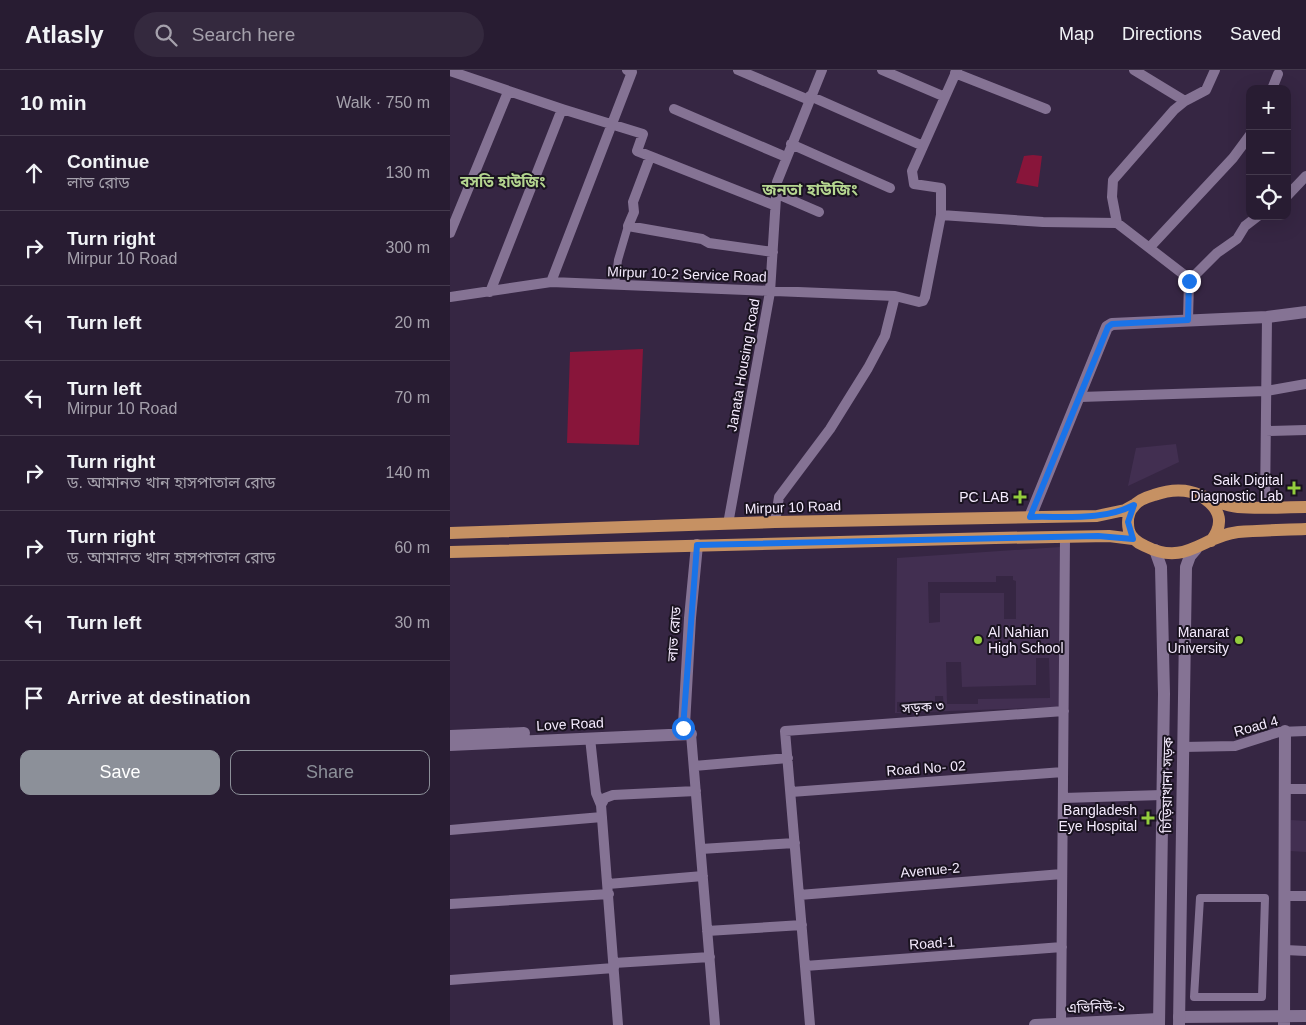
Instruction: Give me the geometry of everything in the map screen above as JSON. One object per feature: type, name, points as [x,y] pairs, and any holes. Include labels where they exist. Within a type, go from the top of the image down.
[{"type":"main road","points":[[1133,539],[1128,522],[1134,505],[1163,492],[1193,492],[1238,507],[1306,507]]},
{"type":"main road","points":[[1193,492],[1210,502],[1220,515],[1215,538]]},
{"type":"main road","name":"Mirpur 10 Road","points":[[450,533],[775,522],[1097,516],[1125,510],[1134,505]]},
{"type":"main road","points":[[450,552],[1115,536],[1133,539],[1155,550],[1174,553],[1196,549],[1215,538],[1238,532],[1306,529]]},
{"type":"main road","points":[[513,531],[514,550]]},
{"type":"street","points":[[738,70],[923,146]]},
{"type":"street","name":"Janata Housing Road","points":[[728,524],[770,292],[774,205],[777,182],[809,98],[822,70]]},
{"type":"street","points":[[882,70],[945,97]]},
{"type":"street","points":[[1134,70],[1184,100]]},
{"type":"street","points":[[1117,223],[1112,197],[1113,180],[1184,100],[1206,90],[1215,70]]},
{"type":"street","points":[[450,71],[508,92],[643,134],[637,151],[774,205]]},
{"type":"street","points":[[552,282],[631,71]]},
{"type":"street","points":[[1046,109],[956,71],[912,171],[914,184],[941,188],[941,216],[1042,222],[1117,223],[1184,274],[1189,281],[1188,320]]},
{"type":"street","points":[[1274,85],[1278,74]]},
{"type":"street","points":[[450,233],[508,92]]},
{"type":"street","points":[[674,108],[786,158]]},
{"type":"street","points":[[490,292],[562,109]]},
{"type":"street","points":[[1150,247],[1233,158],[1246,140]]},
{"type":"street","points":[[791,144],[890,188]]},
{"type":"street","points":[[615,285],[618,260],[634,212],[633,202],[650,156]]},
{"type":"street","points":[[1291,192],[1306,176]]},
{"type":"street","points":[[775,193],[819,212]]},
{"type":"street","name":"Mirpur 10-2 Service Road","points":[[450,297],[552,282],[895,296],[923,301],[941,216]]},
{"type":"street","points":[[1189,281],[1217,253],[1237,239],[1245,226],[1253,220]]},
{"type":"street","points":[[628,226],[702,239],[709,243],[773,252]]},
{"type":"street","points":[[775,522],[779,497],[830,429],[872,361],[890,320],[895,296]]},
{"type":"street","points":[[1030,517],[1108,327],[1112,324],[1267,317],[1306,312]]},
{"type":"street","points":[[1265,507],[1267,317]]},
{"type":"street","points":[[1080,397],[1266,391],[1306,384]]},
{"type":"street","points":[[1266,431],[1306,430]]},
{"type":"street","points":[[1061,1024],[1065,537]]},
{"type":"street","name":"লাভ রোড","points":[[684,731],[690,618],[697,545]]},
{"type":"street","name":"চিড়িয়াখানা সড়ক","points":[[1179,1021],[1186,567],[1190,556],[1196,549]]},
{"type":"street","name":"চিড়িয়াখানা সড়ক","points":[[1155,550],[1161,567],[1164,694],[1159,1022]]},
{"type":"street","name":"সড়ক ৩","points":[[788,758],[786,731],[1064,710]]},
{"type":"street","points":[[684,731],[694,766],[715,1025]]},
{"type":"street","name":"Love Road","points":[[450,736],[684,731]]},
{"type":"street","name":"Love Road","points":[[450,745],[684,731]]},
{"type":"street","points":[[1284,1020],[1286,731]]},
{"type":"street","name":"Road 4","points":[[1183,747],[1235,746],[1286,731],[1306,732]]},
{"type":"street","points":[[590,738],[596,793],[601,804],[618,1025]]},
{"type":"street","points":[[694,766],[788,758],[810,1025]]},
{"type":"street","name":"Road No- 02","points":[[790,792],[1063,772]]},
{"type":"street","points":[[1286,789],[1306,790]]},
{"type":"street","points":[[601,804],[606,798],[613,795],[696,791]]},
{"type":"street","points":[[1063,798],[1162,795]]},
{"type":"street","points":[[450,830],[602,817]]},
{"type":"street","points":[[701,849],[795,843]]},
{"type":"street","name":"Avenue-2","points":[[799,894],[1062,874]]},
{"type":"street","points":[[450,904],[609,889],[703,876]]},
{"type":"street","points":[[1285,896],[1306,896]]},
{"type":"street","points":[[1200,898],[1265,898],[1262,998],[1194,997],[1200,898]]},
{"type":"street","points":[[708,931],[802,925]]},
{"type":"street","name":"Road-1","points":[[805,966],[1062,947]]},
{"type":"street","points":[[1284,950],[1306,951]]},
{"type":"street","points":[[450,980],[710,958]]},
{"type":"street","name":"এভিনিউ-১","points":[[1035,1025],[1284,1020],[1306,1016]]},
{"type":"shaded area","points":[[1024,156],[1042,156],[1038,187],[1016,183]]},
{"type":"shaded area","points":[[643,349],[639,445],[567,443],[570,352]]},
{"type":"shaded area","points":[[1176,444],[1179,462],[1128,486],[1136,448]]},
{"type":"shaded area","name":"Al Nahian High School","points":[[1060,547],[1060,707],[895,713],[897,558]],"holes":[[[996,576],[1013,576],[1013,580],[1016,581],[1016,619],[1004,619],[1004,593],[940,593],[940,622],[929,623],[928,582],[996,582]],[[1036,658],[1049,658],[1050,698],[978,699],[978,704],[947,704],[946,662],[961,662],[962,687],[1036,685]],[[935,696],[943,696],[944,710],[897,712],[897,702],[935,701]]]},
{"type":"shaded area","points":[[1291,820],[1306,821],[1306,852],[1290,851]]},
{"type":"place","name":"Saik Digital Diagnostic Lab","points":[[1294,488]]},
{"type":"place","name":"PC LAB","points":[[1020,497]]},
{"type":"place","name":"Al Nahian High School","points":[[978,640]]},
{"type":"place","name":"Manarat University","points":[[1239,640]]},
{"type":"place","name":"Bangladesh Eye Hospital","points":[[1148,818]]},
{"type":"district","name":"বসতি হাউজিং","points":[[503,181]]},
{"type":"district","name":"জনতা হাউজিং","points":[[810,189]]},
{"type":"route","points":[[683,728],[697,545],[1098,536],[1133,539],[1128,522],[1129,514],[1134,505],[1125,510],[1107,515],[1030,517],[1108,327],[1112,324],[1188,320],[1189,281]]}]
